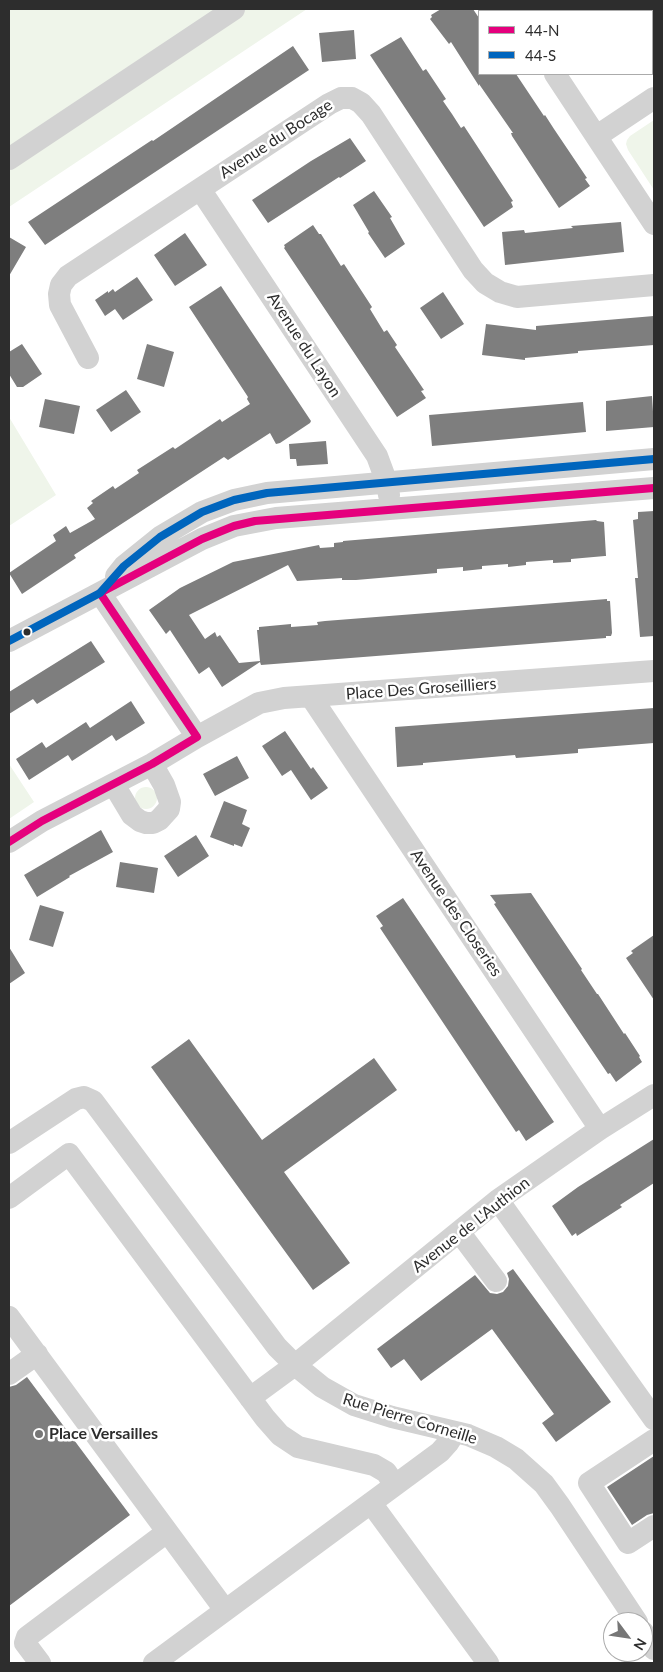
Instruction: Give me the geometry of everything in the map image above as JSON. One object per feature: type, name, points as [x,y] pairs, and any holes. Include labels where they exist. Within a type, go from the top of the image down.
[{"type":"street","points":[[9,159],[234,9]]},
{"type":"street","points":[[556,75],[654,224]]},
{"type":"street","name":"Avenue du Bocage","points":[[88,358],[60,305],[58,294],[61,285],[68,276],[329,104],[342,98],[352,98],[361,103],[371,114],[473,270],[485,283],[500,292],[516,297],[654,285]]},
{"type":"street","points":[[597,136],[654,98]]},
{"type":"street","name":"Avenue du Layon","points":[[200,189],[377,456],[388,482],[390,508]]},
{"type":"street","points":[[100,593],[124,566],[160,537],[202,512],[234,500],[267,493],[654,459]]},
{"type":"street","points":[[9,641],[202,539],[234,526],[276,518],[654,488]]},
{"type":"street","points":[[100,593],[197,737]]},
{"type":"street","name":"Place Des Groseilliers","points":[[9,842],[42,821],[114,785],[260,703],[284,698],[311,698],[654,671]]},
{"type":"street","name":"Avenue des Closeries","points":[[311,698],[600,1129]]},
{"type":"street","points":[[114,785],[132,815],[140,822],[153,823],[164,815],[170,802],[164,785],[152,764]]},
{"type":"street","name":"Avenue de L'Authion","points":[[250,1398],[295,1365],[460,1233],[498,1200],[600,1129],[654,1095]]},
{"type":"street","name":"Rue Pierre Corneille","points":[[9,1143],[76,1099],[89,1098],[98,1106],[277,1348],[322,1387],[354,1405],[392,1417],[455,1432],[496,1447],[516,1459],[544,1484],[630,1612]]},
{"type":"street","points":[[9,1198],[69,1154],[250,1398],[280,1435],[292,1445],[374,1465],[386,1472],[395,1485]]},
{"type":"street","points":[[498,1200],[654,1418]]},
{"type":"street","points":[[460,1233],[496,1281]]},
{"type":"street","points":[[9,1317],[225,1610]]},
{"type":"street","points":[[9,1374],[37,1354]]},
{"type":"street","points":[[154,1663],[445,1447],[455,1432]]},
{"type":"street","points":[[654,1440],[589,1483],[628,1544],[654,1526]]},
{"type":"street","points":[[371,1503],[488,1663]]},
{"type":"street","points":[[40,1663],[26,1643],[27,1636],[167,1532]]},
{"type":"shaded area","points":[[9,9],[307,9],[9,207]]},
{"type":"shaded area","points":[[654,120],[654,190],[626,144],[630,136]]},
{"type":"shaded area","points":[[9,417],[56,495],[9,526]]},
{"type":"shaded area","points":[[9,764],[34,802],[9,819]]},
{"type":"shaded area","points":[[146,787],[156,794],[157,798],[150,808],[146,809],[136,802],[135,798],[142,788]]},
{"type":"building","points":[[441,9],[473,9],[478,16],[478,75],[517,75],[587,178],[585,179],[590,186],[559,208],[512,136],[511,133],[513,133],[479,84],[479,86],[451,42],[449,44],[430,19],[431,15]]},
{"type":"building","points":[[354,30],[356,59],[322,62],[319,33]]},
{"type":"building","points":[[401,37],[423,71],[426,69],[446,99],[443,101],[461,128],[464,126],[513,201],[511,202],[513,207],[484,227],[370,55]]},
{"type":"building","points":[[293,46],[309,70],[45,245],[28,222],[153,141]]},
{"type":"building","points":[[350,138],[366,161],[268,223],[252,200]]},
{"type":"building","points":[[374,191],[392,217],[390,218],[405,244],[385,258],[368,233],[353,205]]},
{"type":"building","points":[[621,222],[624,252],[505,265],[502,232],[524,230],[525,233],[573,228],[571,226]]},
{"type":"building","points":[[313,225],[321,234],[341,266],[344,264],[372,307],[370,309],[384,332],[387,330],[397,345],[395,347],[424,390],[421,391],[426,398],[397,417],[284,248],[284,245]]},
{"type":"building","points":[[185,233],[207,265],[175,286],[154,255]]},
{"type":"building","points":[[9,237],[26,247],[9,276]]},
{"type":"building","points":[[137,277],[153,300],[123,320],[115,309],[105,316],[95,300],[113,289],[115,292]]},
{"type":"building","points":[[221,286],[311,421],[310,423],[280,443],[276,444],[270,433],[228,460],[224,457],[74,555],[76,558],[22,594],[9,573],[56,541],[53,535],[66,526],[70,533],[95,519],[87,508],[93,503],[91,501],[113,486],[115,489],[139,473],[137,470],[173,447],[175,449],[220,419],[222,422],[250,404],[247,399],[248,397],[189,307]]},
{"type":"building","points":[[443,292],[464,324],[441,339],[420,308]]},
{"type":"building","points":[[654,316],[654,345],[578,351],[578,353],[525,358],[525,360],[482,355],[486,324],[536,330],[536,326]]},
{"type":"building","points":[[22,344],[42,374],[23,387],[17,387],[9,374],[9,352]]},
{"type":"building","points":[[147,344],[174,352],[164,387],[137,379]]},
{"type":"building","points":[[126,390],[141,412],[111,432],[96,410]]},
{"type":"building","points":[[652,396],[654,427],[606,431],[606,401]]},
{"type":"building","points":[[45,399],[80,406],[74,434],[39,427]]},
{"type":"building","points":[[583,402],[586,432],[432,446],[429,415]]},
{"type":"building","points":[[326,441],[328,464],[297,466],[296,459],[290,459],[289,444]]},
{"type":"building","points":[[654,511],[654,636],[640,637],[635,578],[638,578],[633,520],[638,519],[638,512]]},
{"type":"building","points":[[596,520],[604,522],[606,556],[571,559],[571,562],[553,563],[553,560],[526,562],[526,565],[508,567],[508,564],[482,566],[482,569],[463,571],[463,567],[437,569],[437,573],[356,580],[342,580],[342,578],[297,581],[288,565],[189,615],[205,639],[215,632],[217,637],[220,635],[239,663],[260,661],[257,630],[259,630],[259,627],[291,624],[291,627],[318,625],[317,622],[325,621],[607,599],[607,601],[610,601],[612,633],[611,636],[606,636],[606,638],[261,665],[260,662],[222,687],[209,667],[199,674],[170,630],[166,634],[149,610],[180,588],[233,562],[319,545],[320,548],[334,547],[334,543],[343,541]]},
{"type":"building","points":[[91,641],[105,662],[37,704],[33,699],[9,714],[9,692]]},
{"type":"building","points":[[131,701],[145,723],[116,741],[112,735],[72,761],[68,755],[29,780],[16,759],[42,742],[46,748],[86,722],[90,728]]},
{"type":"building","points":[[654,708],[654,743],[578,749],[578,753],[516,758],[515,755],[397,767],[395,727]]},
{"type":"building","points":[[285,731],[311,769],[313,767],[328,788],[311,800],[291,770],[282,776],[262,746]]},
{"type":"building","points":[[237,756],[249,778],[215,796],[203,774]]},
{"type":"building","points":[[224,801],[247,810],[242,824],[250,828],[242,847],[210,837]]},
{"type":"building","points":[[101,830],[113,852],[69,876],[37,897],[24,875]]},
{"type":"building","points":[[196,835],[209,856],[178,877],[164,856]]},
{"type":"building","points":[[120,862],[158,868],[154,893],[116,887]]},
{"type":"building","points":[[531,893],[640,1056],[642,1062],[616,1082],[610,1073],[608,1074],[494,904],[496,903],[490,895]]},
{"type":"building","points":[[403,898],[554,1122],[526,1141],[519,1130],[516,1132],[380,928],[383,926],[376,916]]},
{"type":"building","points":[[40,905],[64,912],[53,947],[29,940]]},
{"type":"building","points":[[654,935],[654,1000],[626,958],[633,953],[631,951]]},
{"type":"building","points":[[9,947],[25,973],[9,984]]},
{"type":"building","points":[[189,1039],[262,1140],[374,1058],[397,1090],[284,1172],[350,1263],[313,1290],[151,1067]]},
{"type":"building","points":[[654,1139],[654,1183],[620,1205],[622,1207],[577,1236],[576,1233],[572,1236],[552,1206],[578,1187]]},
{"type":"building","points":[[513,1269],[611,1402],[556,1442],[542,1423],[554,1414],[492,1329],[421,1381],[404,1359],[391,1368],[377,1349],[475,1275],[490,1293],[497,1294],[503,1292],[508,1286],[509,1279],[507,1273]]},
{"type":"building","name":"Place Versailles","points":[[27,1377],[130,1515],[9,1606],[9,1387],[16,1385]]},
{"type":"building","points":[[654,1456],[654,1513],[647,1515],[632,1525],[607,1487]]},
{"type":"transit line","name":"44-S","points":[[9,641],[100,593],[124,566],[160,537],[202,512],[234,500],[267,493],[654,459]]},
{"type":"transit line","name":"44-N","points":[[9,842],[42,821],[152,764],[197,737],[100,593],[202,539],[234,526],[255,521],[654,488]]},
{"type":"place","name":"Place Versailles","points":[[39,1434]]}]
